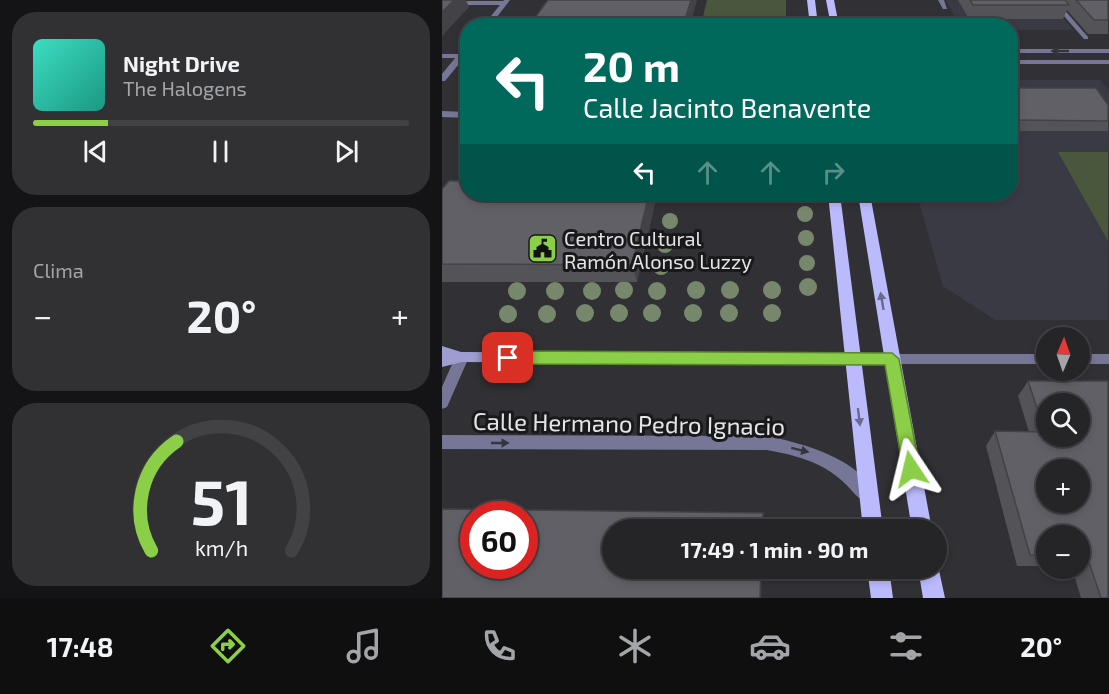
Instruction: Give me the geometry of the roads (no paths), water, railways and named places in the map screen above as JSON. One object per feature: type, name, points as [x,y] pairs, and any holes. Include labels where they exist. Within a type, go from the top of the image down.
[{"type":"main road","points":[[811,0],[813,18]]},
{"type":"main road","points":[[830,0],[833,18]]},
{"type":"main road","points":[[835,201],[872,519]]},
{"type":"main road","points":[[865,201],[920,519]]},
{"type":"main road","points":[[442,351],[462,357]]},
{"type":"main road","points":[[442,362],[462,357],[892,359]]},
{"type":"main road","points":[[879,579],[882,598]]},
{"type":"main road","points":[[931,579],[934,598]]},
{"type":"street","points":[[941,0],[945,8]]},
{"type":"street","points":[[1053,0],[1086,38]]},
{"type":"street","points":[[442,3],[506,2]]},
{"type":"street","points":[[493,18],[506,2]]},
{"type":"street","points":[[1018,51],[1108,51]]},
{"type":"street","points":[[442,56],[460,56]]},
{"type":"street","points":[[442,79],[460,57]]},
{"type":"street","points":[[1018,62],[1108,62]]},
{"type":"street","points":[[442,114],[460,115]]},
{"type":"street","points":[[442,403],[462,357]]},
{"type":"street","points":[[892,359],[1036,359]]},
{"type":"street","points":[[1090,359],[1108,359]]},
{"type":"street","name":"Calle Hermano Pedro Ignacio","points":[[442,442],[767,443],[820,456],[841,469],[870,499]]},
{"type":"place","name":"Centro Cultural Ramón Alonso Luzzy","points":[[543,249]]}]
